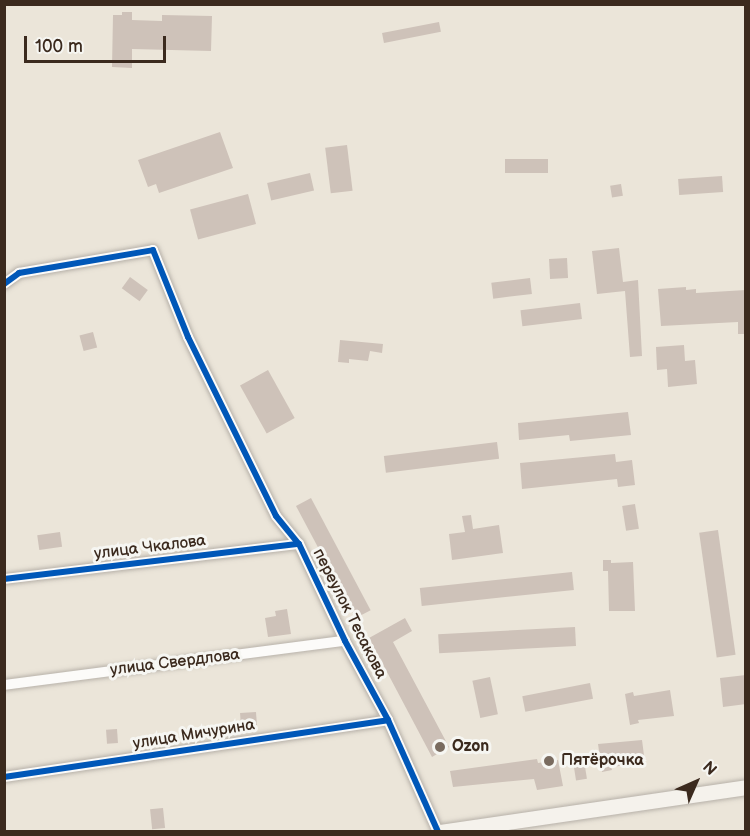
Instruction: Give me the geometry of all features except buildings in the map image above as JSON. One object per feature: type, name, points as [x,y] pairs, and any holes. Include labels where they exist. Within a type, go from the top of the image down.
[{"type":"main road","points":[[438,831],[746,787]]},
{"type":"street","name":"переулок Тесакова","points":[[4,285],[19,273],[153,250],[188,337],[265,495],[276,516],[299,544],[345,640],[388,720],[438,831]]},
{"type":"street","name":"улица Чкалова","points":[[4,579],[299,544]]},
{"type":"street","name":"улица Свердлова","points":[[4,685],[345,640]]},
{"type":"street","name":"улица Мичурина","points":[[4,777],[388,720]]},
{"type":"cycle path","points":[[4,284],[19,273],[153,250],[188,337],[276,516],[299,544],[345,641],[388,720],[438,832]]},
{"type":"cycle path","points":[[4,579],[299,544]]},
{"type":"cycle path","points":[[4,777],[388,720]]},
{"type":"place","name":"Ozon","points":[[440,747]]},
{"type":"place","name":"Пятёрочка","points":[[549,761]]}]
